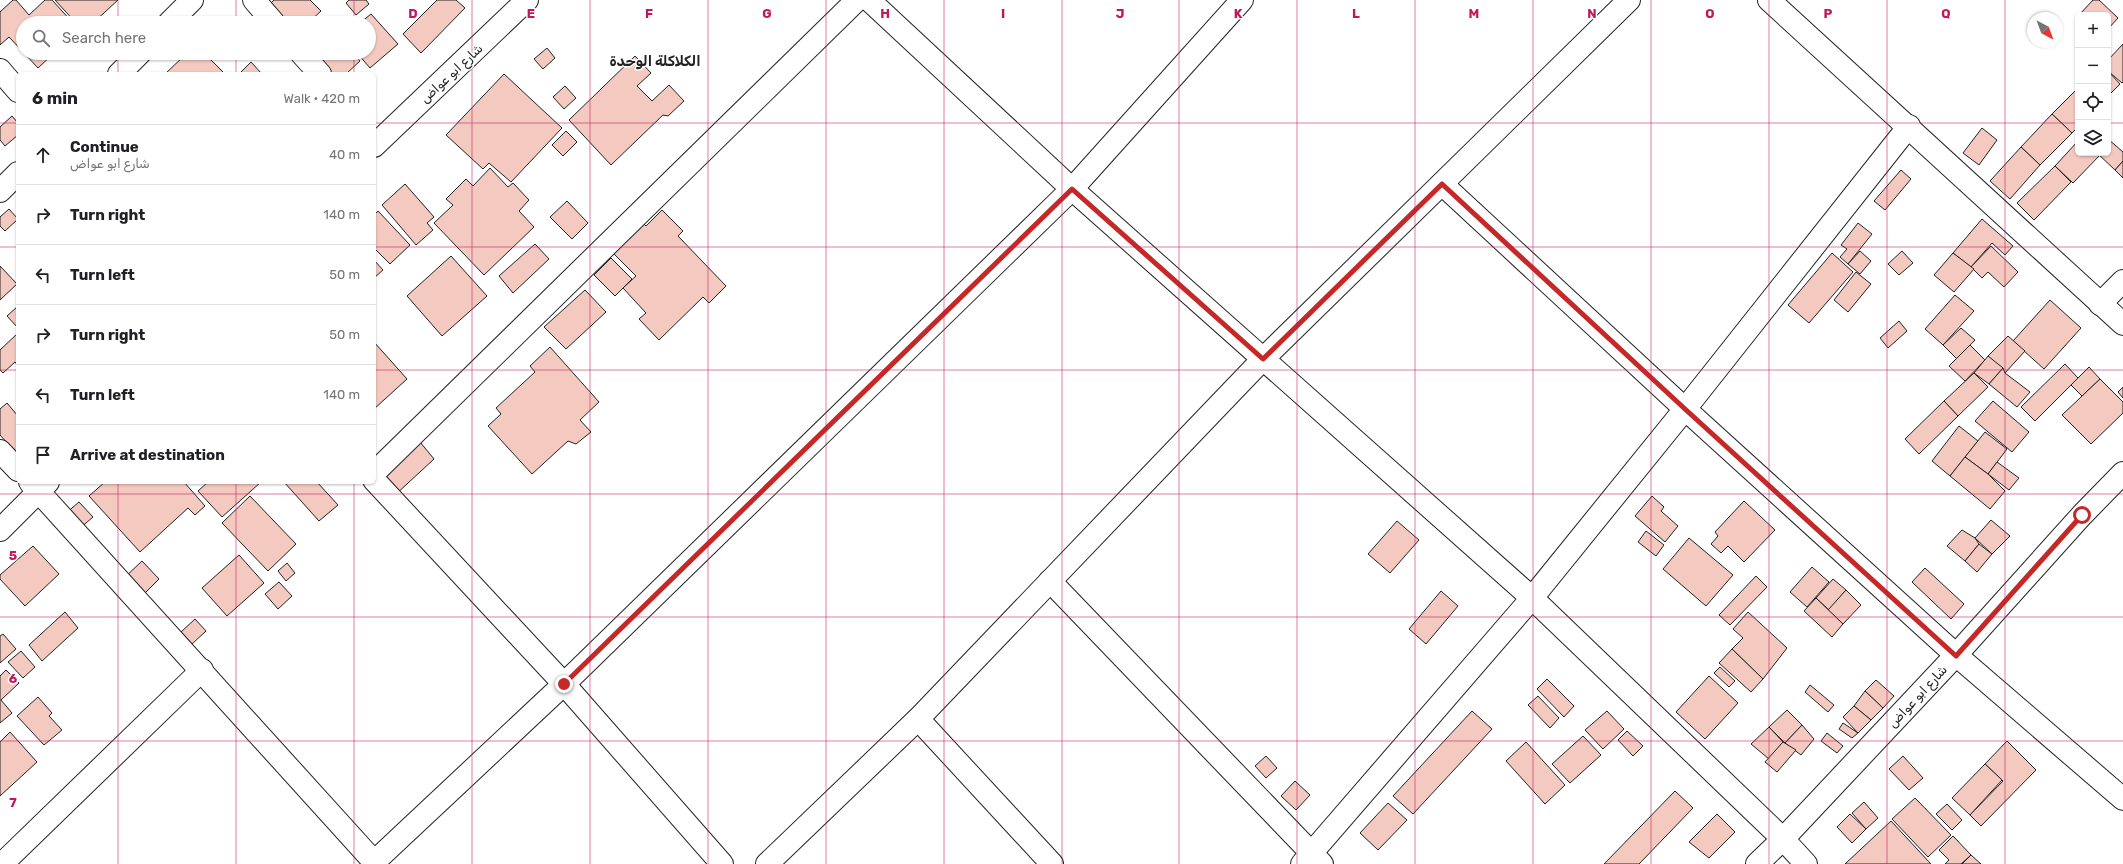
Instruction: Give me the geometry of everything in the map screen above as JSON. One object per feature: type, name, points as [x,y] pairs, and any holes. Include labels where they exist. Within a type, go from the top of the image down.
[{"type":"street","points":[[176,16],[192,0]]},
{"type":"street","points":[[254,0],[268,16]]},
{"type":"street","name":"شارع ابو عواض","points":[[376,140],[527,0]]},
{"type":"street","points":[[376,471],[857,0]]},
{"type":"street","points":[[869,0],[1072,189],[1532,598],[1783,839],[1806,864]]},
{"type":"street","points":[[0,530],[39,485],[374,863],[564,684],[1072,189],[1242,0]]},
{"type":"street","points":[[767,864],[918,719],[1263,359],[1629,0]]},
{"type":"street","points":[[1769,0],[2123,324]]},
{"type":"street","points":[[121,72],[133,60]]},
{"type":"street","points":[[307,60],[318,72]]},
{"type":"street","points":[[0,70],[16,89]]},
{"type":"street","points":[[1050,581],[1312,860],[1532,598],[1685,409],[1908,126]]},
{"type":"street","points":[[0,191],[16,175]]},
{"type":"street","points":[[1442,184],[1685,409],[1956,656],[2123,799]]},
{"type":"street","points":[[2100,304],[2123,281]]},
{"type":"street","points":[[0,451],[16,468]]},
{"type":"street","name":"شارع ابو عواض","points":[[1757,864],[1783,839],[1956,656],[2082,515],[2123,472]]},
{"type":"street","points":[[376,482],[564,684],[722,864]]},
{"type":"street","points":[[2,864],[202,670]]},
{"type":"street","points":[[918,719],[1052,864]]},
{"type":"building","points":[[13,0],[16,0],[29,15],[45,0],[52,0],[67,16],[16,16],[16,44],[9,37],[0,45],[0,12]]},
{"type":"building","points":[[55,0],[118,0],[101,16],[70,16]]},
{"type":"building","points":[[274,0],[310,0],[321,11],[316,16],[270,16],[264,10]]},
{"type":"building","points":[[349,0],[366,0],[369,4],[356,15],[346,3]]},
{"type":"building","points":[[437,0],[456,0],[465,8],[421,53],[403,34]]},
{"type":"building","points":[[2093,0],[2099,0],[2118,18],[2111,26],[2111,12],[2082,12]]},
{"type":"building","points":[[376,20],[398,44],[370,68],[363,60],[376,60]]},
{"type":"building","points":[[2123,44],[2122,83],[2111,74],[2111,57]]},
{"type":"building","points":[[547,48],[555,58],[543,69],[534,59]]},
{"type":"building","points":[[635,56],[651,73],[637,86],[652,101],[669,85],[684,101],[668,116],[663,115],[611,165],[569,120]]},
{"type":"building","points":[[31,60],[47,60],[38,68]]},
{"type":"building","points":[[180,60],[211,60],[223,72],[167,72]]},
{"type":"building","points":[[317,60],[360,61],[348,72],[323,72]]},
{"type":"building","points":[[251,62],[260,72],[241,72]]},
{"type":"building","points":[[504,74],[562,128],[511,182],[489,163],[483,169],[446,135]]},
{"type":"building","points":[[2111,74],[2120,84],[2111,93]]},
{"type":"building","points":[[565,86],[576,98],[564,109],[553,97]]},
{"type":"building","points":[[2075,91],[2075,130],[2072,133],[2052,114]]},
{"type":"building","points":[[2052,114],[2072,133],[2040,165],[2021,147]]},
{"type":"building","points":[[12,116],[16,121],[16,137],[5,146],[0,140],[0,127]]},
{"type":"building","points":[[1982,128],[1997,140],[1979,165],[1963,153]]},
{"type":"building","points":[[566,131],[577,142],[563,156],[552,145]]},
{"type":"building","points":[[2111,142],[2123,152],[2123,161],[2115,170],[2100,156],[2111,156]]},
{"type":"building","points":[[2075,144],[2075,156],[2099,156],[2073,183],[2055,166]]},
{"type":"building","points":[[2021,147],[2040,165],[2010,199],[1990,181]]},
{"type":"building","points":[[2123,161],[2123,178],[2115,170]]},
{"type":"building","points":[[2055,166],[2071,182],[2034,220],[2017,203]]},
{"type":"building","points":[[490,168],[508,187],[513,183],[529,200],[519,211],[534,227],[484,275],[434,223],[453,205],[446,199],[466,179],[473,186]]},
{"type":"building","points":[[1901,170],[1911,179],[1885,210],[1874,201]]},
{"type":"building","points":[[405,184],[434,217],[427,223],[433,230],[416,245],[382,205]]},
{"type":"building","points":[[567,201],[588,223],[572,239],[550,217]]},
{"type":"building","points":[[9,209],[16,217],[16,221],[5,231],[0,226],[0,217]]},
{"type":"building","points":[[662,210],[683,231],[678,236],[726,286],[709,303],[703,297],[659,340],[639,319],[646,313],[623,288],[636,276],[613,253],[644,224],[646,226]]},
{"type":"building","points":[[378,211],[410,245],[390,264],[376,250],[376,213]]},
{"type":"building","points":[[1982,219],[2013,246],[2005,255],[1992,243],[1971,267],[1953,253]]},
{"type":"building","points":[[1858,223],[1872,234],[1848,264],[1840,257],[1847,249],[1841,245]]},
{"type":"building","points":[[535,244],[549,259],[513,293],[499,276]]},
{"type":"building","points":[[1991,246],[2018,272],[2004,287],[1988,272],[1982,278],[1971,267]]},
{"type":"building","points":[[1860,251],[1871,261],[1860,274],[1848,264]]},
{"type":"building","points":[[1902,251],[1913,263],[1899,275],[1888,264]]},
{"type":"building","points":[[1832,253],[1853,272],[1809,323],[1788,305]]},
{"type":"building","points":[[1953,253],[1974,269],[1954,292],[1934,275]]},
{"type":"building","points":[[451,256],[487,296],[442,336],[407,296]]},
{"type":"building","points":[[611,258],[632,279],[615,296],[594,275]]},
{"type":"building","points":[[376,262],[383,270],[376,276]]},
{"type":"building","points":[[0,266],[16,283],[16,285],[0,300]]},
{"type":"building","points":[[1856,272],[1871,284],[1848,312],[1834,300]]},
{"type":"building","points":[[585,290],[606,312],[566,349],[544,327]]},
{"type":"building","points":[[1955,295],[1974,311],[1943,345],[1925,329]]},
{"type":"building","points":[[2050,300],[2081,328],[2044,369],[2013,341]]},
{"type":"building","points":[[16,308],[16,326],[7,316]]},
{"type":"building","points":[[1899,321],[1907,331],[1888,348],[1880,338]]},
{"type":"building","points":[[1961,328],[1975,340],[1957,359],[1943,345]]},
{"type":"building","points":[[16,335],[16,363],[15,362],[3,373],[0,370],[0,350]]},
{"type":"building","points":[[2008,336],[2025,351],[2005,373],[1988,356]]},
{"type":"building","points":[[376,344],[407,379],[376,407]]},
{"type":"building","points":[[1970,345],[1985,360],[1965,381],[1949,366]]},
{"type":"building","points":[[550,347],[599,402],[580,420],[591,432],[576,444],[568,441],[532,474],[488,426],[501,414],[496,408],[535,372],[530,366]]},
{"type":"building","points":[[1988,356],[2003,368],[1989,384],[1974,373]]},
{"type":"building","points":[[2065,364],[2078,378],[2035,421],[2021,407]]},
{"type":"building","points":[[2089,367],[2100,379],[2082,396],[2071,385]]},
{"type":"building","points":[[2003,368],[2005,373],[2030,392],[2017,407],[1989,384]]},
{"type":"building","points":[[1974,373],[1988,387],[1958,416],[1944,401]]},
{"type":"building","points":[[2100,379],[2123,402],[2123,413],[2091,444],[2062,415]]},
{"type":"building","points":[[2123,387],[2123,398],[2118,392]]},
{"type":"building","points":[[1944,401],[1958,416],[1919,454],[1905,439]]},
{"type":"building","points":[[1993,401],[2029,432],[2012,452],[1975,421]]},
{"type":"building","points":[[7,403],[16,414],[16,453],[0,435],[0,409]]},
{"type":"building","points":[[1959,426],[1978,441],[1950,476],[1932,461]]},
{"type":"building","points":[[1985,432],[2007,449],[1988,474],[1965,457]]},
{"type":"building","points":[[420,442],[434,459],[394,496],[379,479]]},
{"type":"building","points":[[1965,457],[1988,474],[2005,491],[1990,509],[1950,476]]},
{"type":"building","points":[[1997,462],[2019,478],[2009,490],[1988,474]]},
{"type":"building","points":[[103,484],[186,484],[205,506],[195,515],[188,508],[140,552],[89,496]]},
{"type":"building","points":[[206,484],[259,484],[222,517],[198,491]]},
{"type":"building","points":[[286,484],[319,484],[338,505],[319,521]]},
{"type":"building","points":[[250,496],[296,544],[268,571],[222,523]]},
{"type":"building","points":[[1652,496],[1664,507],[1661,511],[1678,526],[1665,542],[1635,516]]},
{"type":"building","points":[[1744,501],[1775,530],[1744,562],[1728,546],[1721,553],[1711,544],[1718,536],[1715,532]]},
{"type":"building","points":[[79,502],[93,517],[79,529],[65,514]]},
{"type":"building","points":[[1991,520],[2010,536],[1992,554],[1975,538]]},
{"type":"building","points":[[1397,521],[1419,540],[1390,573],[1368,554]]},
{"type":"building","points":[[1962,530],[1975,538],[1979,544],[1965,561],[1947,546]]},
{"type":"building","points":[[1646,531],[1664,545],[1656,556],[1638,542]]},
{"type":"building","points":[[1689,538],[1733,575],[1706,606],[1663,569]]},
{"type":"building","points":[[1979,544],[1992,554],[1977,572],[1965,561]]},
{"type":"building","points":[[33,546],[59,574],[25,606],[0,579],[0,575]]},
{"type":"building","points":[[239,555],[264,583],[227,616],[202,588]]},
{"type":"building","points":[[142,561],[159,579],[141,597],[123,579]]},
{"type":"building","points":[[287,563],[295,573],[286,581],[278,571]]},
{"type":"building","points":[[1812,567],[1829,582],[1807,607],[1790,592]]},
{"type":"building","points":[[1925,568],[1964,604],[1951,619],[1912,582]]},
{"type":"building","points":[[1756,576],[1767,587],[1730,625],[1719,615]]},
{"type":"building","points":[[1833,579],[1846,590],[1829,610],[1816,598]]},
{"type":"building","points":[[279,582],[292,596],[278,609],[265,594]]},
{"type":"building","points":[[1846,590],[1861,605],[1843,624],[1828,610]]},
{"type":"building","points":[[1441,591],[1458,606],[1426,644],[1409,629]]},
{"type":"building","points":[[1816,598],[1843,624],[1832,637],[1804,611]]},
{"type":"building","points":[[65,612],[78,628],[42,661],[29,645]]},
{"type":"building","points":[[1748,612],[1787,648],[1763,679],[1732,649],[1743,638],[1733,629]]},
{"type":"building","points":[[195,619],[206,631],[192,644],[181,632]]},
{"type":"building","points":[[3,634],[16,649],[0,663],[0,636]]},
{"type":"building","points":[[1732,649],[1763,679],[1751,692],[1719,663]]},
{"type":"building","points":[[21,651],[35,667],[23,678],[8,662]]},
{"type":"building","points":[[1720,667],[1735,681],[1729,687],[1714,673]]},
{"type":"building","points":[[6,670],[19,683],[1,700],[12,713],[0,723],[0,676]]},
{"type":"building","points":[[1709,676],[1738,703],[1705,739],[1676,712]]},
{"type":"building","points":[[1547,679],[1574,706],[1564,717],[1537,689]]},
{"type":"building","points":[[1876,680],[1894,696],[1883,708],[1865,691]]},
{"type":"building","points":[[1810,685],[1834,705],[1828,712],[1805,692]]},
{"type":"building","points":[[1865,691],[1883,708],[1871,720],[1854,706]]},
{"type":"building","points":[[1538,696],[1559,718],[1550,728],[1528,705]]},
{"type":"building","points":[[38,697],[52,713],[49,716],[62,730],[44,745],[17,716]]},
{"type":"building","points":[[1854,706],[1871,720],[1858,733],[1843,717]]},
{"type":"building","points":[[1787,710],[1802,725],[1785,743],[1769,727]]},
{"type":"building","points":[[1472,711],[1492,729],[1413,814],[1393,796]]},
{"type":"building","points":[[1607,711],[1624,729],[1603,749],[1585,730]]},
{"type":"building","points":[[1843,723],[1858,733],[1852,738],[1839,729]]},
{"type":"building","points":[[1802,725],[1814,739],[1801,755],[1785,743]]},
{"type":"building","points":[[1769,727],[1783,742],[1769,759],[1751,744]]},
{"type":"building","points":[[1627,731],[1643,746],[1633,756],[1618,740]]},
{"type":"building","points":[[10,732],[37,762],[0,796],[0,742]]},
{"type":"building","points":[[1827,733],[1843,746],[1837,753],[1821,741]]},
{"type":"building","points":[[1583,736],[1601,755],[1570,783],[1552,764]]},
{"type":"building","points":[[2007,741],[2036,770],[1981,826],[1970,815],[2003,781],[1985,764]]},
{"type":"building","points":[[1526,742],[1565,785],[1545,804],[1506,761]]},
{"type":"building","points":[[1783,742],[1796,750],[1777,772],[1765,762]]},
{"type":"building","points":[[1266,756],[1277,768],[1266,778],[1255,766]]},
{"type":"building","points":[[1903,756],[1923,778],[1909,790],[1889,769]]},
{"type":"building","points":[[1985,764],[2002,780],[1970,815],[1952,798]]},
{"type":"building","points":[[1295,781],[1310,795],[1296,810],[1281,796]]},
{"type":"building","points":[[1675,791],[1693,808],[1639,864],[1604,864]]},
{"type":"building","points":[[1915,798],[1951,835],[1928,857],[1892,819]]},
{"type":"building","points":[[1864,802],[1878,818],[1866,829],[1852,813]]},
{"type":"building","points":[[1388,803],[1407,820],[1378,850],[1360,833]]},
{"type":"building","points":[[1947,804],[1962,820],[1952,830],[1936,814]]},
{"type":"building","points":[[1717,814],[1735,832],[1709,858],[1689,842]]},
{"type":"building","points":[[1850,814],[1866,829],[1852,843],[1837,827]]},
{"type":"building","points":[[1891,821],[1931,864],[1845,864]]},
{"type":"building","points":[[1953,836],[1971,855],[1961,864],[1945,864],[1949,860],[1939,850]]},
{"type":"building","points":[[1971,855],[1981,864],[1962,864]]},
{"type":"district","name":"الكلاكلة الوحدة","points":[[655,61]]},
{"type":"route","points":[[564,684],[1072,189],[1263,359],[1442,184],[1685,409],[1956,656],[2082,515]]}]
